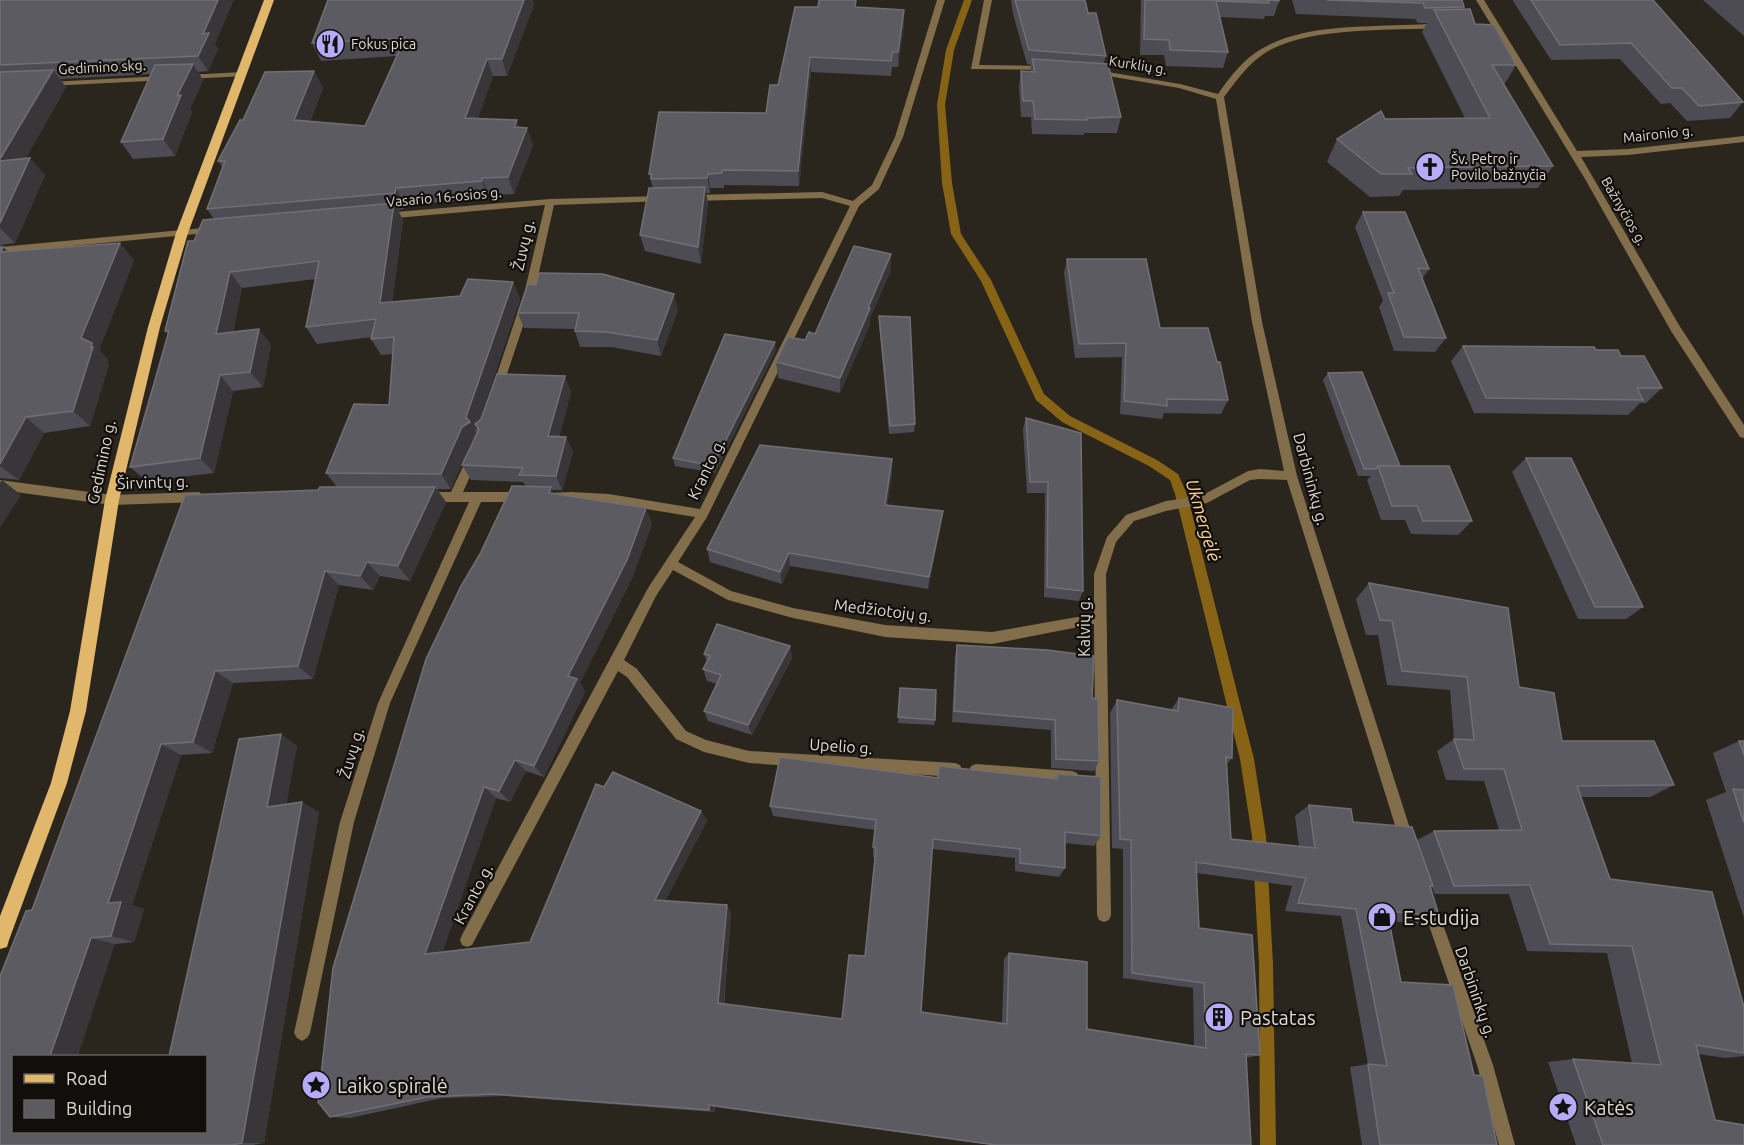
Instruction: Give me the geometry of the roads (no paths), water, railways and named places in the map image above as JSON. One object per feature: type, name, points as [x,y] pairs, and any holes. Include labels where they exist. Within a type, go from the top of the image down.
[{"type":"main road","name":"Gedimino g.","points":[[0,940],[59,783],[78,711],[112,500],[148,349],[182,233],[269,0]]},
{"type":"street","name":"Kranto g.","points":[[467,940],[634,625],[670,563],[703,514],[855,204],[876,187],[899,137],[941,0]]},
{"type":"street","points":[[988,0],[974,66],[1058,68]]},
{"type":"street","name":"Bažnyčios g.","points":[[1480,0],[1575,154],[1675,328],[1744,434]]},
{"type":"street","points":[[1220,97],[1232,79],[1265,49],[1295,36],[1456,26]]},
{"type":"street","points":[[1476,26],[1497,26]]},
{"type":"street","name":"Kurklių g.","points":[[1091,72],[1169,84],[1220,97]]},
{"type":"street","name":"Gedimino skg.","points":[[34,84],[242,74]]},
{"type":"street","name":"Darbininkų g.","points":[[1220,97],[1257,322],[1291,476],[1387,786],[1411,853]]},
{"type":"street","name":"Maironio g.","points":[[1575,154],[1628,152],[1744,139]]},
{"type":"street","points":[[680,199],[822,195],[855,204]]},
{"type":"street","name":"Vasario 16-osios g.","points":[[372,217],[550,202],[668,199]]},
{"type":"street","name":"Žuvų g.","points":[[493,400],[530,290],[550,202]]},
{"type":"street","points":[[0,250],[230,229]]},
{"type":"street","points":[[455,497],[479,443]]},
{"type":"street","name":"Kalvių g.","points":[[1104,915],[1100,574],[1111,540],[1130,518],[1167,506],[1203,500],[1248,476],[1260,474],[1291,476]]},
{"type":"street","name":"Širvintų g.","points":[[0,485],[112,500],[213,497]]},
{"type":"street","points":[[409,496],[572,496],[665,505],[703,514]]},
{"type":"street","name":"Žuvų g.","points":[[302,1033],[347,822],[384,703],[477,497]]},
{"type":"street","name":"Medžiotojų g.","points":[[670,563],[728,595],[793,614],[885,631],[992,638],[1100,618]]},
{"type":"street","name":"Upelio g.","points":[[616,662],[632,673],[681,735],[704,746],[749,757],[1101,780]]},
{"type":"street","name":"Darbininkų g.","points":[[1426,897],[1485,1065],[1507,1145]]},
{"type":"waterway","name":"Ukmergėlė","points":[[968,0],[950,50],[941,105],[947,183],[956,234],[986,280],[1040,397],[1066,419],[1153,463],[1174,477],[1181,494],[1247,759],[1259,836],[1266,964],[1268,1145]]},
{"type":"place","name":"Fokus pica","points":[[330,44]]},
{"type":"place","name":"Šv. Petro ir Povilo bažnyčia","points":[[1430,167]]},
{"type":"place","name":"E-studija","points":[[1382,917]]},
{"type":"place","name":"Pastatas","points":[[1219,1017]]},
{"type":"place","name":"Laiko spiralė","points":[[316,1085]]},
{"type":"place","name":"Katės","points":[[1563,1107]]}]
